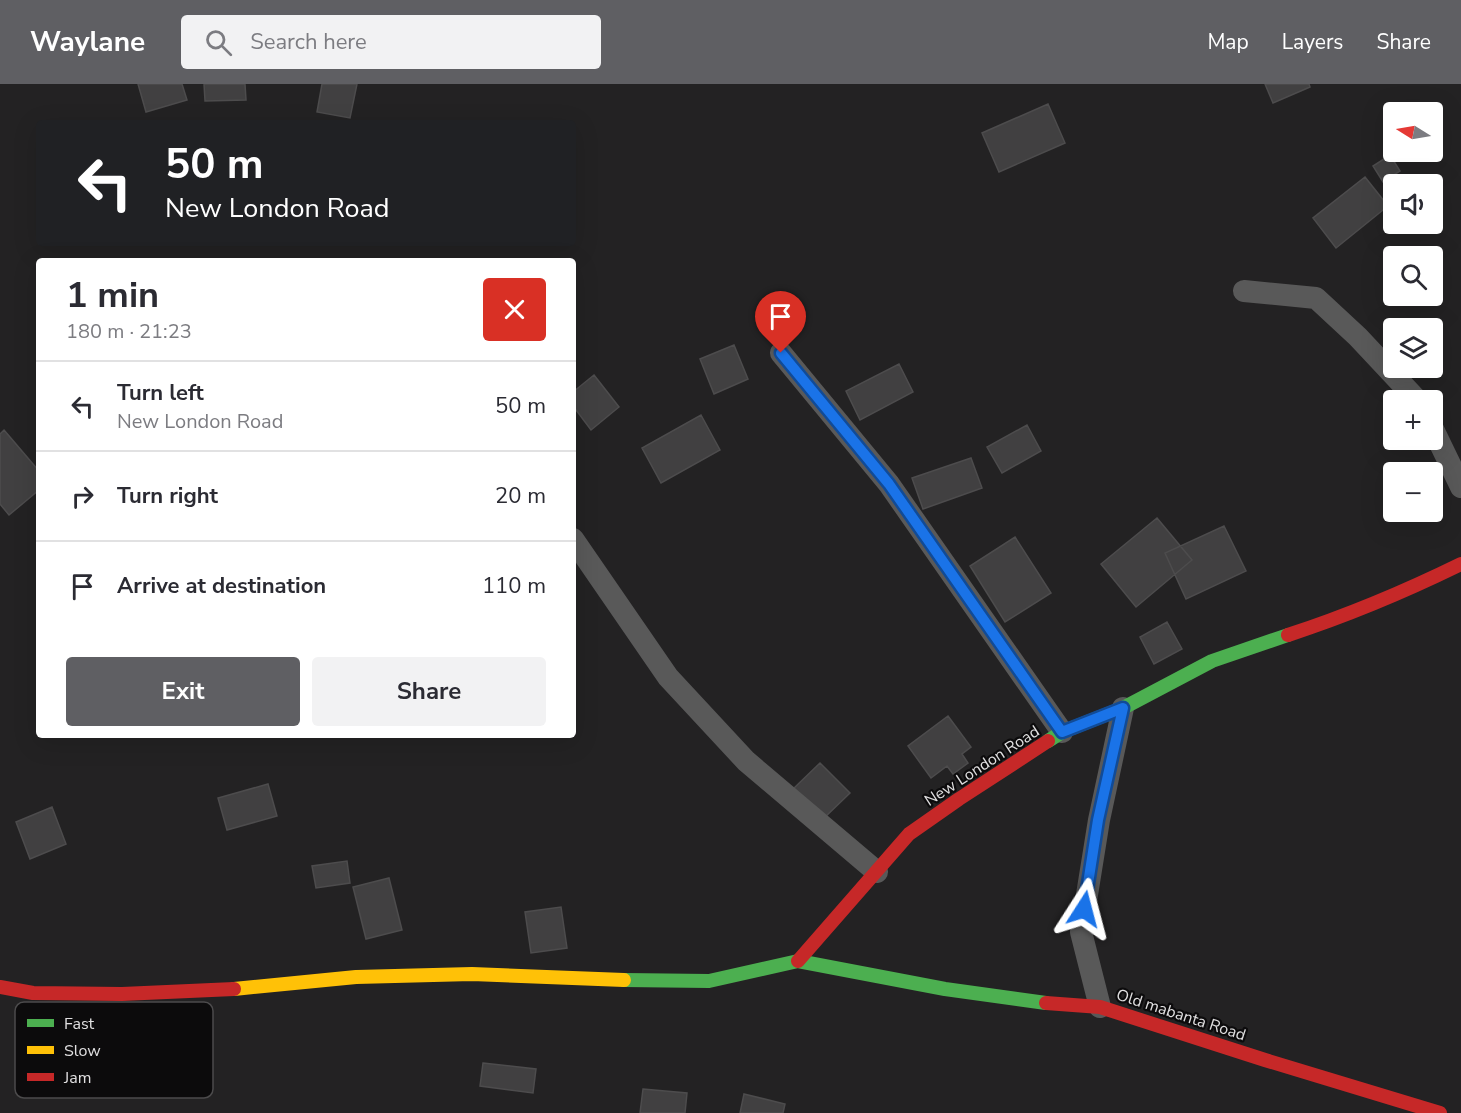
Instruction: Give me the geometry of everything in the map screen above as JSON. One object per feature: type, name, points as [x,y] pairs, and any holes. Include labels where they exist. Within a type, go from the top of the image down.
[{"type":"street","points":[[1244,291],[1316,298],[1358,337],[1408,390]]},
{"type":"street","points":[[781,353],[889,484],[1062,732]]},
{"type":"street","points":[[1443,450],[1461,487]]},
{"type":"street","points":[[576,543],[668,677],[746,761],[877,872]]},
{"type":"street","name":"New London Road","points":[[798,961],[909,834],[1062,732],[1123,708],[1212,662],[1324,623],[1461,564]]},
{"type":"street","points":[[1100,1006],[1081,932],[1098,820],[1123,708]]},
{"type":"street","points":[[0,987],[33,993],[122,994],[235,989],[356,977],[472,974],[603,980],[709,981],[798,961]]},
{"type":"street","name":"Old mabanta Road","points":[[798,961],[945,989],[1061,1005],[1100,1006],[1265,1060],[1440,1113]]},
{"type":"building","points":[[138,84],[182,84],[187,100],[146,112]]},
{"type":"building","points":[[204,84],[245,84],[246,100],[205,101]]},
{"type":"building","points":[[322,84],[357,84],[350,118],[317,112]]},
{"type":"building","points":[[1265,84],[1309,84],[1310,87],[1273,103]]},
{"type":"building","points":[[1048,104],[1065,143],[999,172],[982,133]]},
{"type":"building","points":[[1383,160],[1383,162],[1394,162],[1400,171],[1395,174],[1383,174],[1383,182],[1373,166]]},
{"type":"building","points":[[1365,177],[1383,200],[1383,210],[1336,248],[1313,218]]},
{"type":"building","points":[[734,345],[748,379],[714,394],[700,359]]},
{"type":"building","points":[[899,364],[913,392],[860,420],[846,391]]},
{"type":"building","points":[[594,375],[619,407],[591,430],[576,410],[576,390]]},
{"type":"building","points":[[701,415],[720,450],[661,483],[642,448]]},
{"type":"building","points":[[1027,425],[1041,451],[1002,473],[987,447]]},
{"type":"building","points":[[4,430],[36,467],[36,492],[9,515],[0,504],[0,434]]},
{"type":"building","points":[[971,458],[982,488],[923,509],[912,478]]},
{"type":"building","points":[[1157,518],[1192,560],[1136,607],[1101,564]]},
{"type":"building","points":[[1224,526],[1246,571],[1186,599],[1165,553]]},
{"type":"building","points":[[1015,537],[1051,593],[1005,622],[970,566]]},
{"type":"building","points":[[1167,622],[1182,649],[1154,664],[1140,637]]},
{"type":"building","points":[[948,716],[971,747],[962,754],[968,763],[953,774],[947,766],[931,778],[908,746]]},
{"type":"building","points":[[820,763],[850,793],[822,820],[792,790]]},
{"type":"building","points":[[268,784],[277,816],[227,830],[218,798]]},
{"type":"building","points":[[52,807],[66,844],[30,859],[16,822]]},
{"type":"building","points":[[347,861],[350,883],[316,888],[312,866]]},
{"type":"building","points":[[389,878],[402,930],[366,939],[353,887]]},
{"type":"building","points":[[561,907],[567,948],[531,953],[525,912]]},
{"type":"building","points":[[483,1063],[536,1069],[533,1093],[480,1086]]},
{"type":"building","points":[[643,1089],[687,1093],[685,1113],[640,1113]]},
{"type":"building","points":[[744,1094],[785,1104],[783,1113],[740,1113]]},
{"type":"traffic: fast","points":[[1048,741],[1062,732],[1123,708],[1212,661],[1288,635]]},
{"type":"traffic: fast","points":[[624,980],[709,981],[798,961],[945,989],[1046,1003]]},
{"type":"traffic: slow","points":[[234,989],[356,977],[472,974],[624,980]]},
{"type":"traffic: jam","points":[[1288,635],[1376,602],[1461,564]]},
{"type":"traffic: jam","points":[[798,961],[909,834],[1048,741]]},
{"type":"traffic: jam","points":[[0,987],[33,993],[122,994],[234,989]]},
{"type":"traffic: jam","points":[[1046,1003],[1100,1007],[1440,1113]]},
{"type":"route","points":[[781,353],[889,484],[1062,732],[1123,708],[1098,820],[1084,909]]}]
